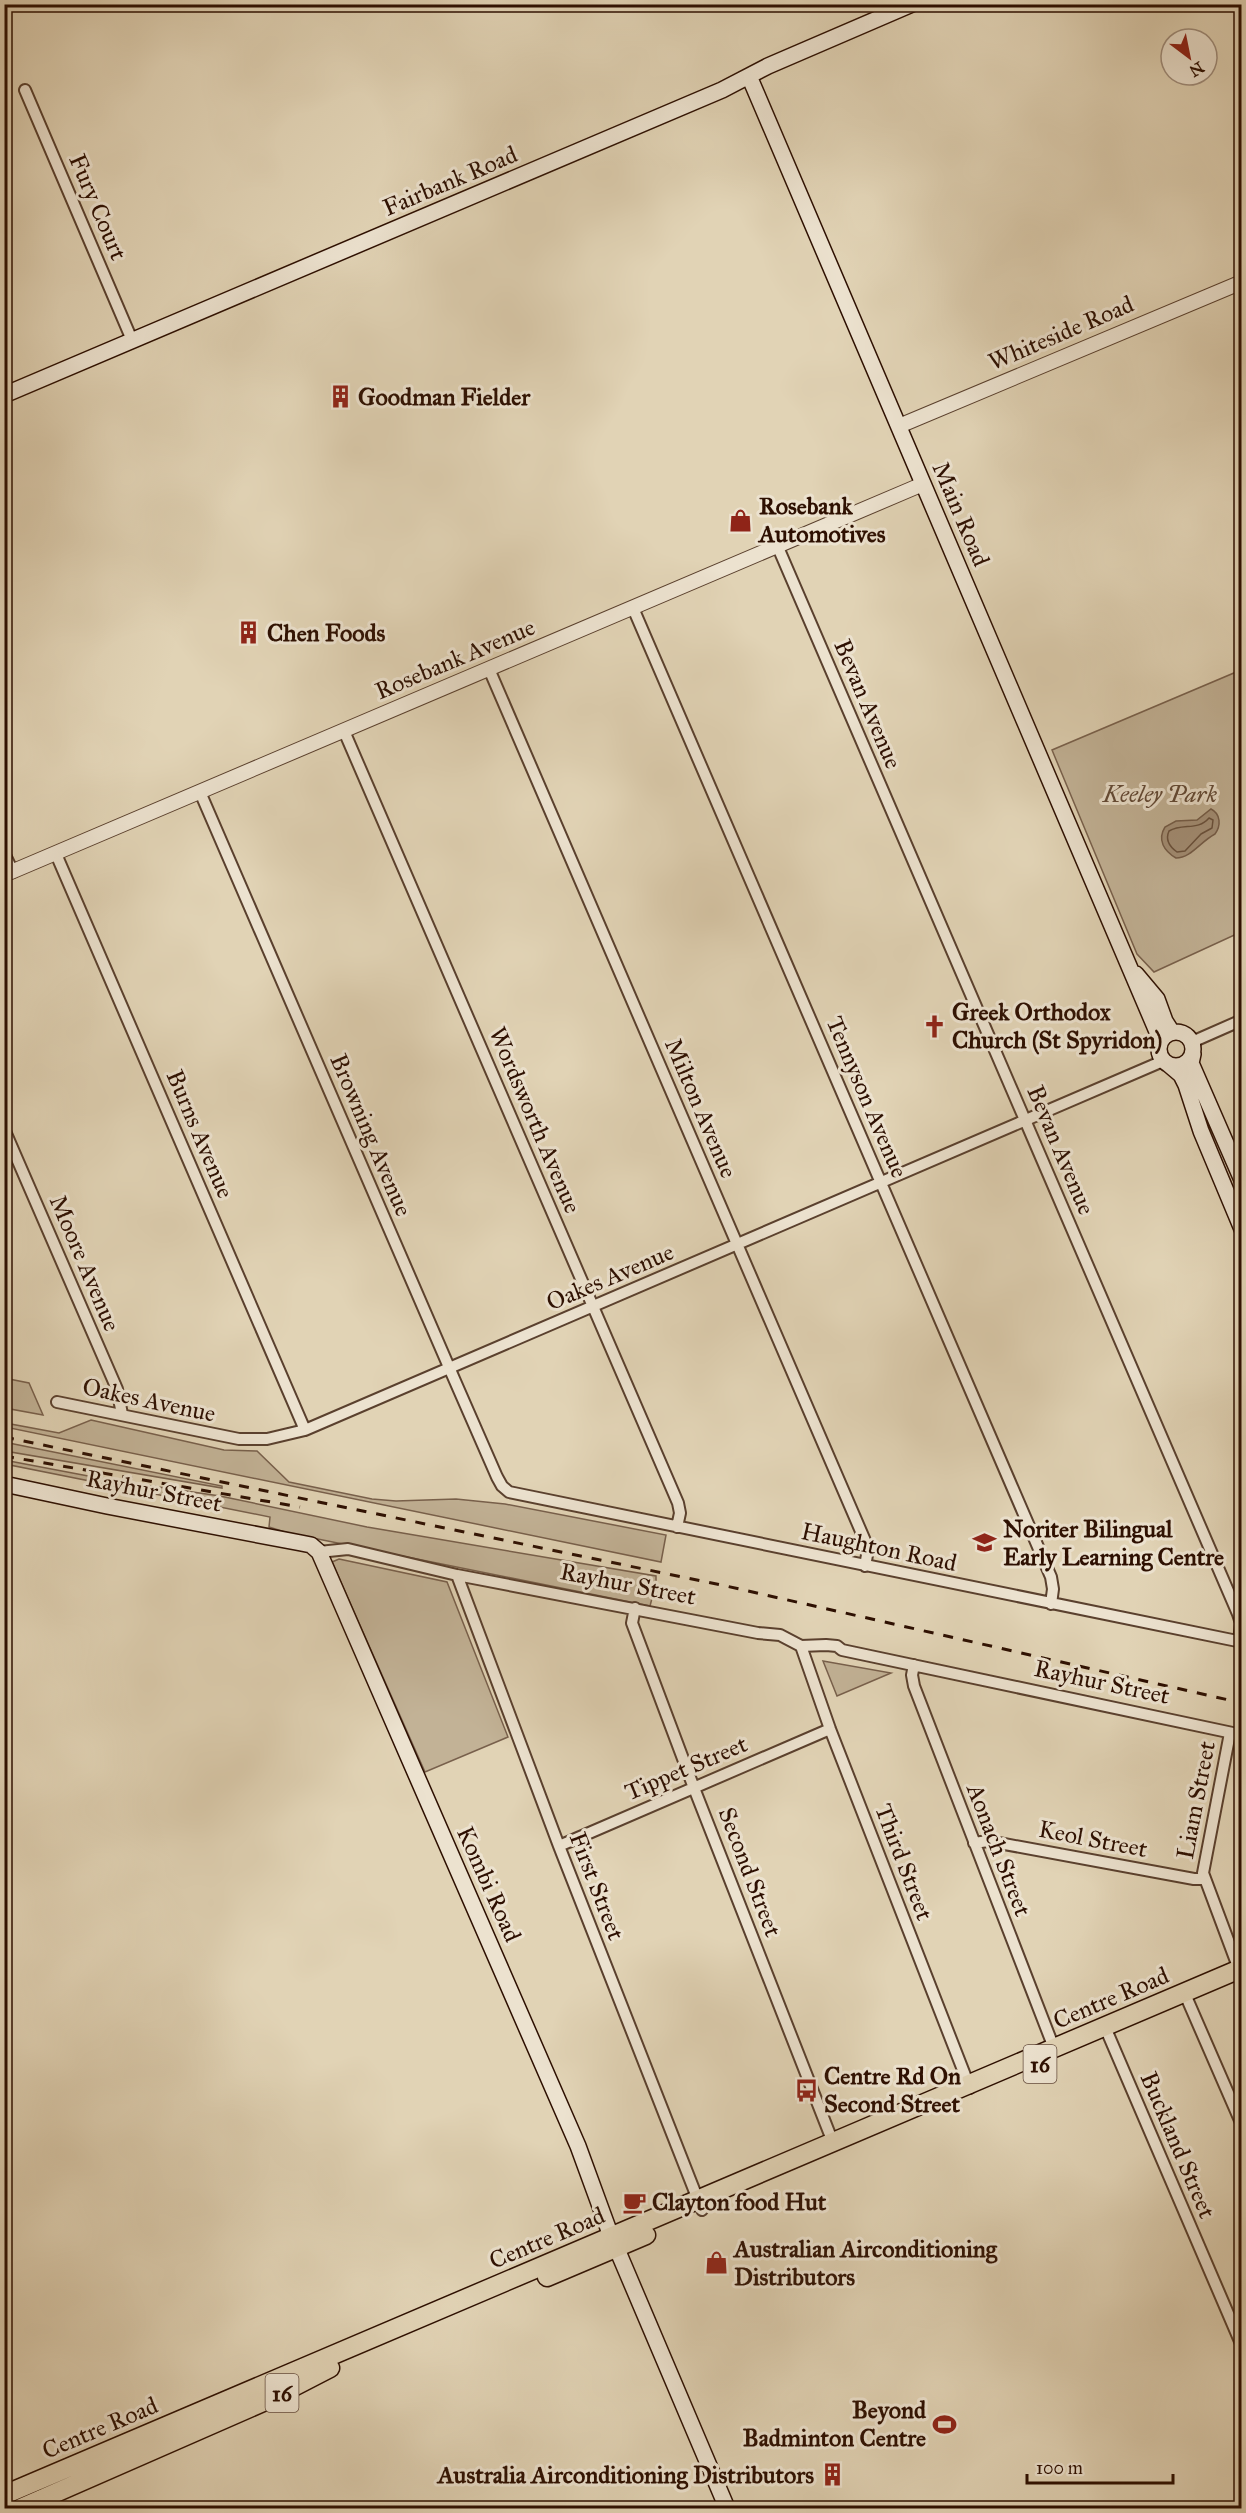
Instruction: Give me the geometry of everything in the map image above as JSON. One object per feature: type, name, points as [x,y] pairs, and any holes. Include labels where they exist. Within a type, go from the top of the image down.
[{"type":"main road","name":"Fairbank Road","points":[[4,395],[722,90],[912,4]]},
{"type":"main road","name":"Main Road","points":[[749,76],[1132,970],[1157,999],[1165,1021],[1166,1036]]},
{"type":"main road","points":[[1242,1180],[1191,1064],[1192,1048],[1185,1034],[1166,1036],[1158,1051],[1166,1063],[1181,1075],[1186,1084],[1201,1131],[1242,1229]]},
{"type":"main road","points":[[1166,1063],[1180,1066],[1190,1059],[1192,1048]]},
{"type":"main road","name":"Rayhur Street","points":[[4,1484],[311,1545],[319,1552]]},
{"type":"main road","name":"Kombi Road","points":[[319,1552],[578,2146],[614,2242],[727,2508]]},
{"type":"main road","name":"Centre Road","points":[[21,2508],[270,2399],[352,2357],[614,2242],[1241,1973]]},
{"type":"main road","name":"Centre Road","points":[[970,2089],[1054,2048],[1188,2001],[1241,1973]]},
{"type":"main road","name":"Centre Road","points":[[4,2495],[614,2242]]},
{"type":"street","name":"Fury Court","points":[[25,90],[132,340]]},
{"type":"street","name":"Whiteside Road","points":[[899,426],[1242,282]]},
{"type":"street","name":"Rosebank Avenue","points":[[9,874],[923,484]]},
{"type":"street","name":"Bevan Avenue","points":[[777,545],[1238,1614],[1241,1623],[1240,1641]]},
{"type":"street","name":"Tennyson Avenue","points":[[633,608],[1051,1577],[1053,1590],[1051,1604]]},
{"type":"street","name":"Milton Avenue","points":[[489,669],[866,1543],[865,1566]]},
{"type":"street","name":"Wordsworth Avenue","points":[[344,731],[678,1503],[680,1513],[677,1527]]},
{"type":"street","name":"Browning Avenue","points":[[200,792],[497,1477],[508,1492]]},
{"type":"street","points":[[4,853],[9,874]]},
{"type":"street","name":"Burns Avenue","points":[[56,854],[305,1430]]},
{"type":"street","points":[[1192,1048],[1242,1020]]},
{"type":"street","name":"Oakes Avenue","points":[[57,1402],[239,1439],[267,1439],[305,1430],[1025,1120],[1166,1063]]},
{"type":"street","name":"Moore Avenue","points":[[4,1129],[117,1389],[122,1414]]},
{"type":"street","name":"Haughton Road","points":[[508,1492],[1240,1641]]},
{"type":"street","name":"Rayhur Street","points":[[319,1552],[348,1549],[457,1575],[758,1633],[780,1635],[801,1646],[837,1646],[842,1650],[1236,1734]]},
{"type":"street","name":"First Street","points":[[457,1575],[559,1846],[700,2205]]},
{"type":"street","name":"Second Street","points":[[635,1608],[632,1623],[834,2146]]},
{"type":"street","name":"Third Street","points":[[801,1646],[830,1729],[970,2089]]},
{"type":"street","name":"Aonach Street","points":[[914,1665],[912,1675],[914,1686],[1054,2048]]},
{"type":"street","name":"Tippet Street","points":[[559,1846],[830,1729]]},
{"type":"street","name":"Liam Street","points":[[1236,1734],[1203,1873],[1241,1973]]},
{"type":"street","name":"Keol Street","points":[[974,1843],[988,1841],[1204,1879]]},
{"type":"street","points":[[1188,2001],[1242,2125]]},
{"type":"street","name":"Buckland Street","points":[[1106,2031],[1242,2346]]},
{"type":"green space","name":"Keeley Park","points":[[1241,670],[1241,932],[1154,972],[1137,954],[1052,750]]},
{"type":"green space","points":[[4,1378],[29,1383],[43,1415],[5,1408]]},
{"type":"green space","points":[[91,1420],[224,1450],[257,1451],[289,1482],[372,1499],[396,1501],[456,1499],[505,1504],[666,1535],[661,1562],[5,1427],[5,1423],[59,1433]]},
{"type":"green space","points":[[4,1442],[222,1486],[222,1488],[5,1451]]},
{"type":"green space","points":[[4,1460],[104,1479],[220,1496],[367,1527],[656,1576],[656,1583],[650,1606],[288,1533],[269,1527],[270,1517],[5,1464]]},
{"type":"green space","points":[[339,1559],[447,1582],[508,1737],[425,1772],[332,1562]]},
{"type":"green space","points":[[823,1661],[891,1673],[837,1696]]},
{"type":"water","points":[[1211,809],[1217,814],[1219,820],[1215,834],[1191,853],[1181,857],[1176,858],[1168,852],[1162,841],[1165,827],[1176,821],[1197,820]]},
{"type":"railway","points":[[4,1437],[726,1586],[1242,1703]]},
{"type":"railway","points":[[4,1456],[300,1507]]},
{"type":"place","name":"Goodman Fielder","points":[[340,397]]},
{"type":"place","name":"Rosebank Automotives","points":[[741,520]]},
{"type":"place","name":"Chen Foods","points":[[249,633]]},
{"type":"place","name":"Greek Orthodox Church (St Spyridon)","points":[[934,1026]]},
{"type":"place","name":"Noriter Bilingual Early Learning Centre","points":[[985,1543]]},
{"type":"place","name":"Centre Rd On Second Street","points":[[806,2090]]},
{"type":"place","name":"Clayton food Hut","points":[[634,2202]]},
{"type":"place","name":"Australian Airconditioning Distributors","points":[[716,2263]]},
{"type":"place","name":"Beyond Badminton Centre","points":[[944,2424]]},
{"type":"place","name":"Australia Airconditioning Distributors","points":[[832,2475]]}]
